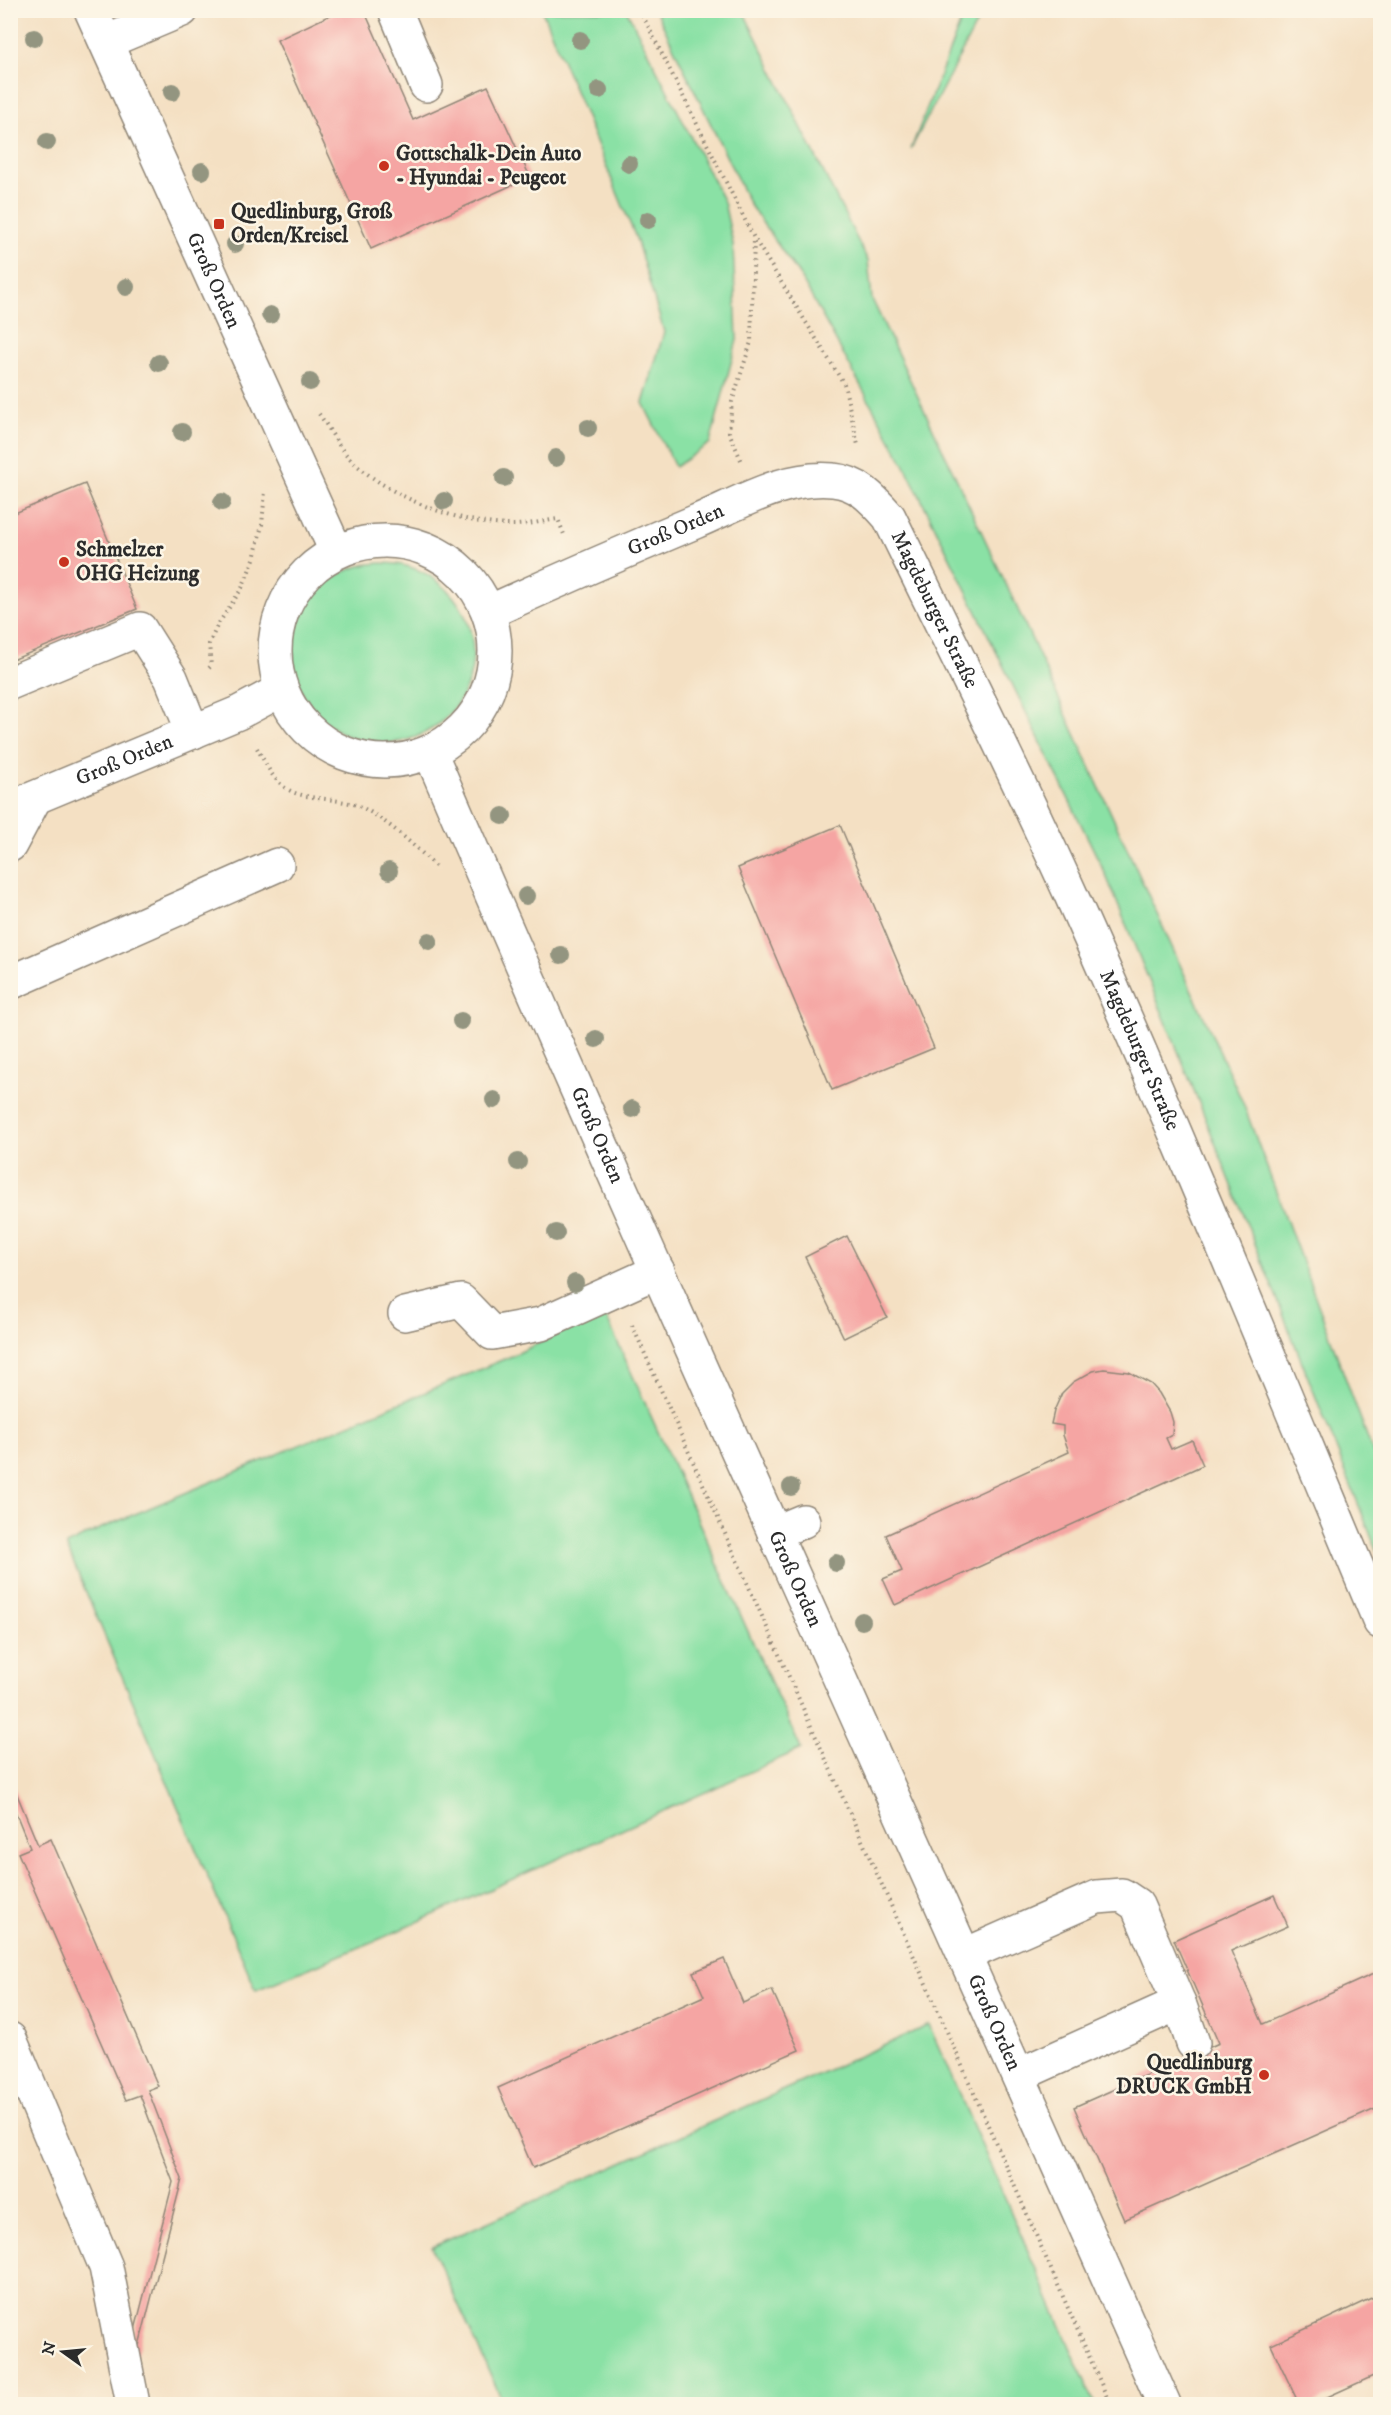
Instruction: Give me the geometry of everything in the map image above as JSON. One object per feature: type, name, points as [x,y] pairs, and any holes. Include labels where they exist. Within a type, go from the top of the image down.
[{"type":"street","name":"Groß Orden","points":[[91,10],[336,551]]},
{"type":"street","points":[[106,42],[182,10]]},
{"type":"street","points":[[395,10],[426,84]]},
{"type":"street","name":"Groß Orden","points":[[489,612],[579,571],[803,479],[836,480],[868,493]]},
{"type":"street","name":"Magdeburger Straße","points":[[868,493],[889,517],[980,701],[1070,892],[1380,1622]]},
{"type":"street","points":[[396,541],[426,548],[452,563],[474,585],[489,612],[495,645],[492,678],[479,708],[458,734],[430,752],[395,761],[360,759],[327,745],[300,721],[281,690],[274,659],[277,626],[289,595],[309,570],[336,551],[366,542],[396,541]]},
{"type":"street","points":[[10,682],[140,629],[171,678],[193,732]]},
{"type":"street","name":"Groß Orden","points":[[10,845],[23,803],[238,713],[281,690]]},
{"type":"street","name":"Groß Orden","points":[[430,752],[658,1271],[789,1527],[965,1955],[1164,2404]]},
{"type":"street","points":[[10,983],[277,865]]},
{"type":"street","points":[[405,1314],[460,1301],[492,1334],[541,1324],[658,1271]]},
{"type":"street","points":[[965,1955],[1097,1897],[1122,1894],[1137,1905],[1179,2003],[1193,2043]]},
{"type":"street","points":[[1019,2075],[1179,2003]]},
{"type":"street","points":[[10,2039],[106,2267],[134,2404]]},
{"type":"path","points":[[640,10],[754,238],[844,384],[868,493]]},
{"type":"path","points":[[754,238],[751,342],[732,402],[729,432],[757,496]]},
{"type":"path","points":[[273,410],[297,401],[310,401],[345,453],[373,478],[441,513],[476,522],[513,525],[558,519],[579,571]]},
{"type":"path","points":[[265,490],[262,525],[254,559],[242,588],[217,626],[209,644],[211,666],[268,768],[284,787],[301,794],[362,807],[425,855],[439,871]]},
{"type":"path","points":[[177,694],[211,666]]},
{"type":"path","points":[[616,1290],[931,1995],[1110,2404]]},
{"type":"green space","points":[[542,11],[627,11],[724,202],[733,244],[737,340],[710,443],[675,467],[643,403],[664,332],[636,238]]},
{"type":"green space","points":[[656,11],[743,11],[868,261],[872,299],[1028,631],[1243,1103],[1380,1471],[1380,1559],[1202,1110],[1105,873],[904,464],[800,276],[750,205]]},
{"type":"green space","points":[[965,11],[983,11],[911,149]]},
{"type":"green space","points":[[383,563],[401,564],[418,569],[447,589],[467,618],[472,635],[472,671],[467,688],[447,717],[418,737],[401,742],[383,743],[365,742],[348,737],[319,717],[299,688],[294,671],[293,653],[294,635],[299,618],[319,589],[348,569],[365,564]]},
{"type":"green space","points":[[604,1312],[801,1749],[382,1938],[256,1990],[66,1545],[514,1355]]},
{"type":"green space","points":[[929,2025],[1095,2404],[504,2404],[432,2247]]},
{"type":"building","name":"Gottschalk-Dein Auto - Hyundai - Peugeot","points":[[341,10],[364,10],[413,120],[488,86],[530,177],[371,249],[277,40]]},
{"type":"building","name":"Schmelzer OHG Heizung","points":[[85,484],[137,609],[10,661],[10,515]]},
{"type":"building","points":[[840,825],[934,1048],[832,1090],[738,868]]},
{"type":"building","points":[[847,1236],[887,1317],[844,1338],[805,1257]]},
{"type":"building","points":[[1104,1369],[1129,1372],[1151,1384],[1170,1412],[1173,1422],[1172,1435],[1166,1438],[1171,1449],[1192,1440],[1203,1465],[895,1605],[883,1579],[902,1571],[886,1535],[1069,1452],[1063,1435],[1063,1426],[1051,1424],[1054,1411],[1062,1393],[1073,1382],[1093,1371]]},
{"type":"building","points":[[11,1780],[38,1845],[51,1839],[158,2086],[148,2090],[182,2179],[124,2404],[116,2404],[173,2182],[140,2095],[126,2100],[18,1853],[30,1848],[11,1801]]},
{"type":"building","name":"Quedlinburg DRUCK GmbH","points":[[1274,1895],[1288,1926],[1231,1951],[1263,2024],[1380,1971],[1380,2107],[1124,2220],[1074,2107],[1219,2043],[1174,1940]]},
{"type":"building","points":[[724,1959],[743,2003],[772,1990],[799,2050],[533,2168],[498,2088],[704,1996],[693,1972]]},
{"type":"building","points":[[1380,2294],[1380,2373],[1312,2404],[1299,2404],[1271,2345]]},
{"type":"place","name":"Gottschalk-Dein Auto - Hyundai - Peugeot","points":[[384,166]]},
{"type":"place","name":"Quedlinburg, Groß Orden/Kreisel","points":[[219,224]]},
{"type":"place","name":"Schmelzer OHG Heizung","points":[[64,562]]},
{"type":"place","name":"Quedlinburg DRUCK GmbH","points":[[1264,2075]]}]
